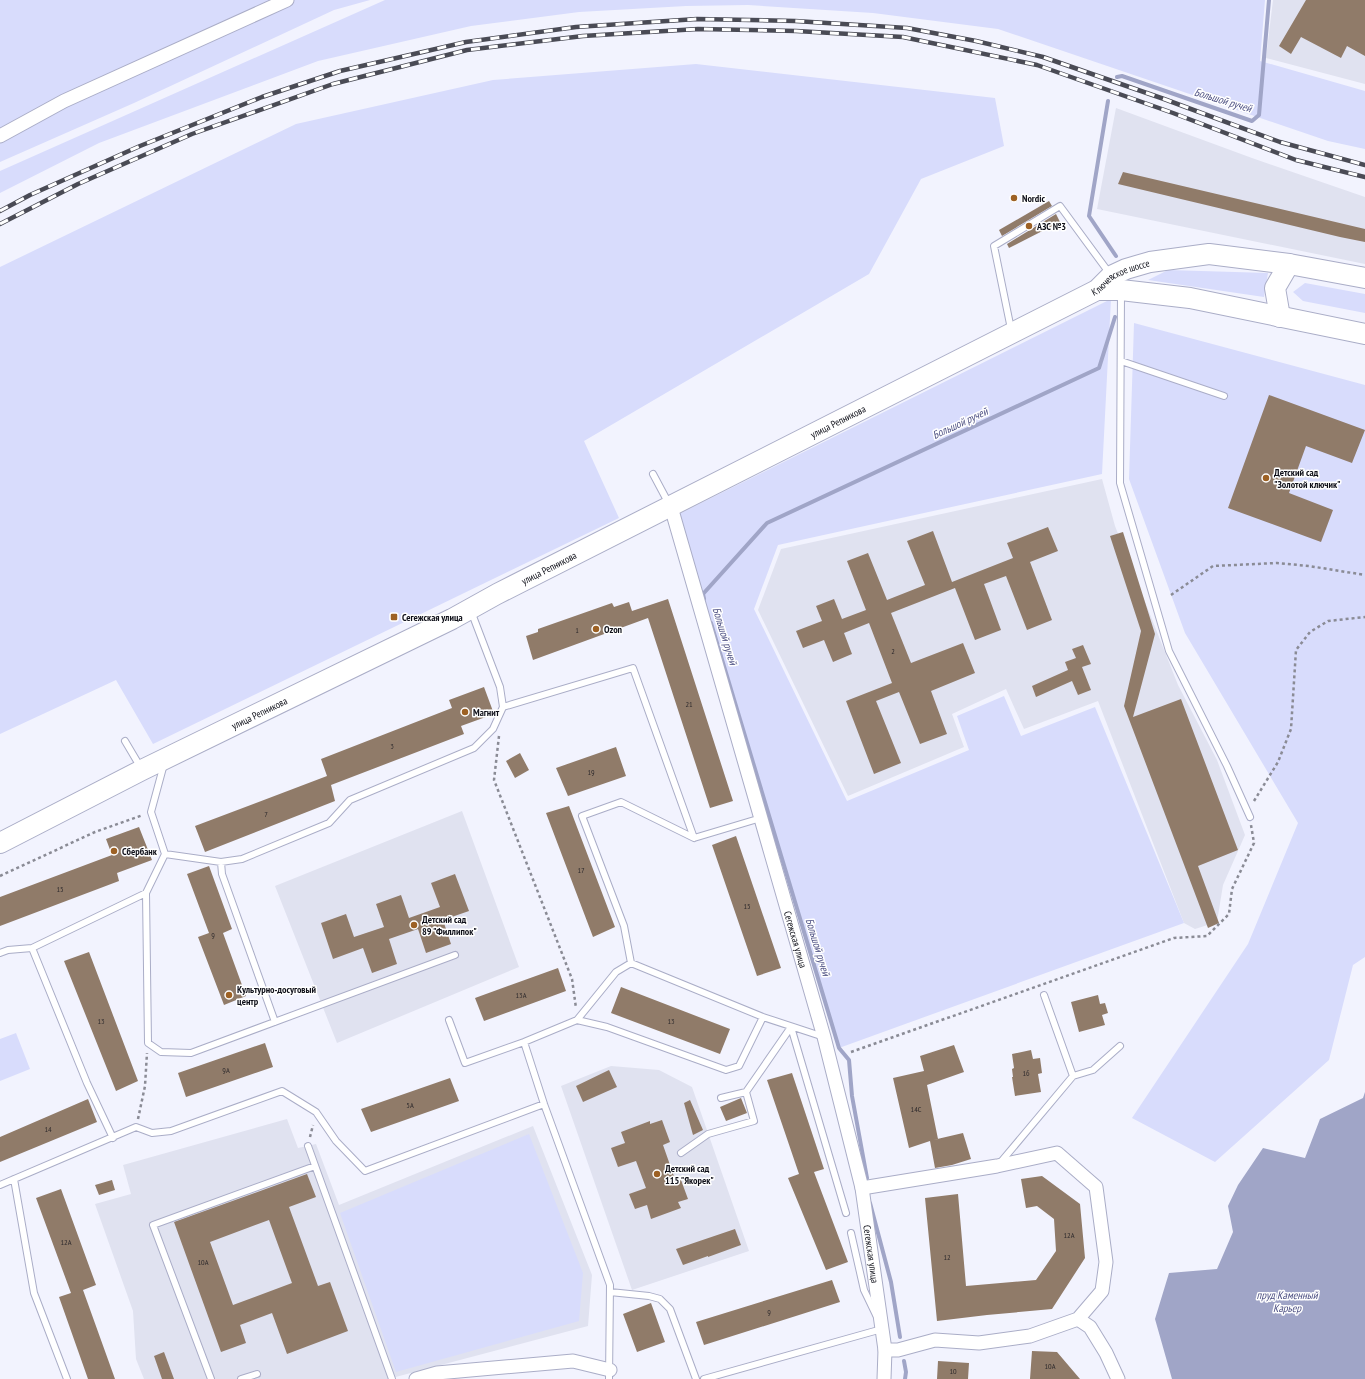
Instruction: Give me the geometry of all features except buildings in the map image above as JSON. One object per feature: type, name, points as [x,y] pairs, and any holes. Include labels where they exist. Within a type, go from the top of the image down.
[{"type":"main road","name":"Ключевское шоссе","points":[[1097,290],[1121,279],[1150,262],[1209,254],[1290,264],[1365,278]]},
{"type":"main road","points":[[1280,317],[1275,288],[1290,264]]},
{"type":"main road","name":"Ключевское шоссе","points":[[1121,279],[1190,298],[1365,334]]},
{"type":"main road","name":"улица Репникова","points":[[0,843],[166,758],[470,609],[1097,290]]},
{"type":"street","points":[[0,136],[64,101],[287,0]]},
{"type":"street","name":"Сегежская улица","points":[[671,507],[824,1037],[862,1188],[885,1350],[884,1379]]},
{"type":"street","points":[[862,1188],[997,1166],[1057,1153],[1096,1187],[1106,1262],[1102,1291],[1078,1319],[1030,1336],[979,1342],[935,1340],[898,1350],[885,1350]]},
{"type":"street","points":[[1078,1319],[1090,1327],[1106,1353],[1118,1379]]},
{"type":"street","points":[[416,1379],[573,1361],[610,1375]]},
{"type":"lane","points":[[1012,332],[994,246],[1060,206],[1121,279],[1120,483],[1169,651],[1227,766],[1250,817]]},
{"type":"lane","points":[[1121,361],[1224,396]]},
{"type":"lane","points":[[653,474],[671,507]]},
{"type":"lane","points":[[165,854],[221,862],[242,859],[329,823],[350,800],[474,748],[493,729],[503,707],[500,687],[470,609]]},
{"type":"lane","points":[[503,707],[633,668],[694,838]]},
{"type":"lane","points":[[125,740],[142,770]]},
{"type":"lane","points":[[166,758],[151,812],[165,854],[146,893],[148,1043],[161,1052],[191,1053],[455,955]]},
{"type":"lane","points":[[631,963],[624,926],[582,816],[621,802],[694,838],[761,818]]},
{"type":"lane","points":[[221,862],[222,874],[275,1022]]},
{"type":"lane","points":[[0,953],[8,950],[32,948],[146,893]]},
{"type":"lane","points":[[32,948],[87,1083],[113,1138]]},
{"type":"lane","points":[[449,1020],[465,1063],[524,1042],[578,1020],[616,972],[631,963]]},
{"type":"lane","points":[[631,963],[763,1017],[824,1037]]},
{"type":"lane","points":[[1044,995],[1073,1076]]},
{"type":"lane","points":[[578,1020],[607,1027],[726,1070],[739,1066],[763,1017]]},
{"type":"lane","points":[[721,1098],[746,1092],[791,1027]]},
{"type":"lane","points":[[791,1027],[846,1213]]},
{"type":"lane","points":[[524,1042],[544,1104],[610,1285],[610,1375]]},
{"type":"lane","points":[[997,1166],[1073,1076],[1094,1070],[1120,1046]]},
{"type":"lane","points":[[0,1185],[136,1127],[152,1133],[171,1131],[282,1091],[316,1112],[336,1141],[365,1171],[544,1104]]},
{"type":"lane","points":[[681,1153],[708,1134],[754,1121],[746,1092]]},
{"type":"lane","points":[[308,1146],[392,1379]]},
{"type":"lane","points":[[211,1379],[153,1225],[315,1166]]},
{"type":"lane","points":[[14,1179],[34,1293],[67,1379]]},
{"type":"lane","points":[[704,1379],[882,1329],[864,1290],[851,1233]]},
{"type":"lane","points":[[610,1292],[649,1296],[660,1299],[670,1309],[696,1379]]},
{"type":"lane","points":[[241,1379],[257,1374]]},
{"type":"path","points":[[1171,595],[1213,566],[1277,563],[1309,566],[1365,575]]},
{"type":"path","points":[[851,1052],[1174,938],[1207,936],[1229,914],[1232,889],[1254,843],[1250,817],[1255,798],[1278,762],[1291,728],[1296,650],[1310,632],[1328,621],[1365,618]]},
{"type":"path","points":[[503,707],[494,780],[572,979],[578,1020]]},
{"type":"path","points":[[0,876],[94,832],[151,812]]},
{"type":"path","points":[[136,1127],[145,1086],[148,1043]]},
{"type":"path","points":[[308,1146],[316,1112]]},
{"type":"shaded area","points":[[0,0],[370,0],[334,10],[134,103],[0,162]]},
{"type":"shaded area","points":[[385,0],[1265,0],[1260,61],[1365,91],[1365,149],[1328,141],[998,29],[873,13],[748,5],[686,6],[579,12],[471,26],[318,61],[99,143],[0,193],[0,171]]},
{"type":"shaded area","points":[[1273,0],[1365,0],[1365,84],[1266,58]]},
{"type":"shaded area","points":[[696,64],[995,98],[1004,146],[921,179],[869,274],[584,441],[619,518],[153,744],[116,680],[0,734],[0,267],[296,124],[493,80]]},
{"type":"shaded area","points":[[1116,108],[1252,158],[1365,197],[1365,264],[1097,209]]},
{"type":"shaded area","points":[[1168,270],[1268,273],[1264,297],[1148,280]]},
{"type":"shaded area","points":[[1305,283],[1365,294],[1365,313],[1303,301],[1293,292]]},
{"type":"shaded area","points":[[1111,299],[1102,474],[778,545],[754,609],[847,801],[969,750],[957,716],[1004,696],[1021,736],[1095,707],[1184,923],[839,1048],[679,514]]},
{"type":"shaded area","points":[[1134,323],[1365,385],[1365,957],[1353,965],[1329,1060],[1215,1162],[1132,1118],[1248,944],[1298,823],[1185,633],[1129,479]]},
{"type":"shaded area","points":[[1102,479],[1115,526],[1178,685],[1217,760],[1245,835],[1223,885],[1217,922],[1195,929],[1184,923],[1098,701],[1024,729],[1006,689],[952,714],[964,747],[848,796],[758,610],[781,549]]},
{"type":"shaded area","points":[[462,811],[519,967],[337,1043],[275,886]]},
{"type":"shaded area","points":[[16,1033],[30,1069],[0,1081],[0,1039]]},
{"type":"shaded area","points":[[611,1066],[659,1070],[692,1087],[749,1251],[632,1290],[561,1086]]},
{"type":"shaded area","points":[[287,1119],[298,1148],[316,1144],[339,1205],[533,1126],[592,1275],[588,1326],[388,1379],[144,1379],[136,1359],[133,1311],[95,1204],[131,1194],[123,1165]]},
{"type":"shaded area","points":[[529,1134],[583,1273],[579,1321],[396,1372],[340,1213]]},
{"type":"water","name":"пруд Каменный Карьер","points":[[1365,1092],[1365,1379],[1172,1379],[1155,1319],[1169,1273],[1217,1269],[1233,1232],[1228,1206],[1238,1185],[1263,1148],[1305,1158],[1320,1119],[1363,1098]]},
{"type":"waterway","name":"Большой ручей","points":[[1117,77],[1122,76],[1252,121],[1259,115],[1269,0]]},
{"type":"waterway","name":"Большой ручей","points":[[1108,101],[1089,216],[1116,256]]},
{"type":"waterway","name":"Большой ручей","points":[[704,599],[703,594],[767,523],[1099,368],[1115,317]]},
{"type":"waterway","name":"Большой ручей","points":[[711,623],[839,1048],[849,1060],[852,1096],[867,1178]]},
{"type":"waterway","points":[[870,1203],[891,1282],[900,1337]]},
{"type":"waterway","points":[[904,1361],[906,1372],[905,1379]]},
{"type":"railway","points":[[0,211],[30,195],[140,146],[262,97],[340,71],[466,42],[576,27],[697,19],[795,21],[907,28],[976,41],[1043,57],[1164,99],[1280,142],[1365,165]]},
{"type":"railway","points":[[0,224],[78,184],[192,134],[333,84],[467,50],[583,36],[698,29],[796,31],[903,37],[1037,65],[1173,113],[1296,160],[1365,177]]},
{"type":"place","name":"Nordic","points":[[1014,198]]},
{"type":"place","name":"АЗС №3","points":[[1029,226]]},
{"type":"place","name":"Детский сад \"Золотой ключик\"","points":[[1266,478]]},
{"type":"place","name":"Сегежская улица","points":[[394,617]]},
{"type":"place","name":"Ozon","points":[[596,629]]},
{"type":"place","name":"Магнит","points":[[465,712]]},
{"type":"place","name":"Сбербанк","points":[[114,851]]},
{"type":"place","name":"Детский сад 89 \"Филлипок\"","points":[[414,925]]},
{"type":"place","name":"Культурно-досуговый центр","points":[[229,995]]},
{"type":"place","name":"Детский сад 115 \"Якорек\"","points":[[657,1174]]}]
